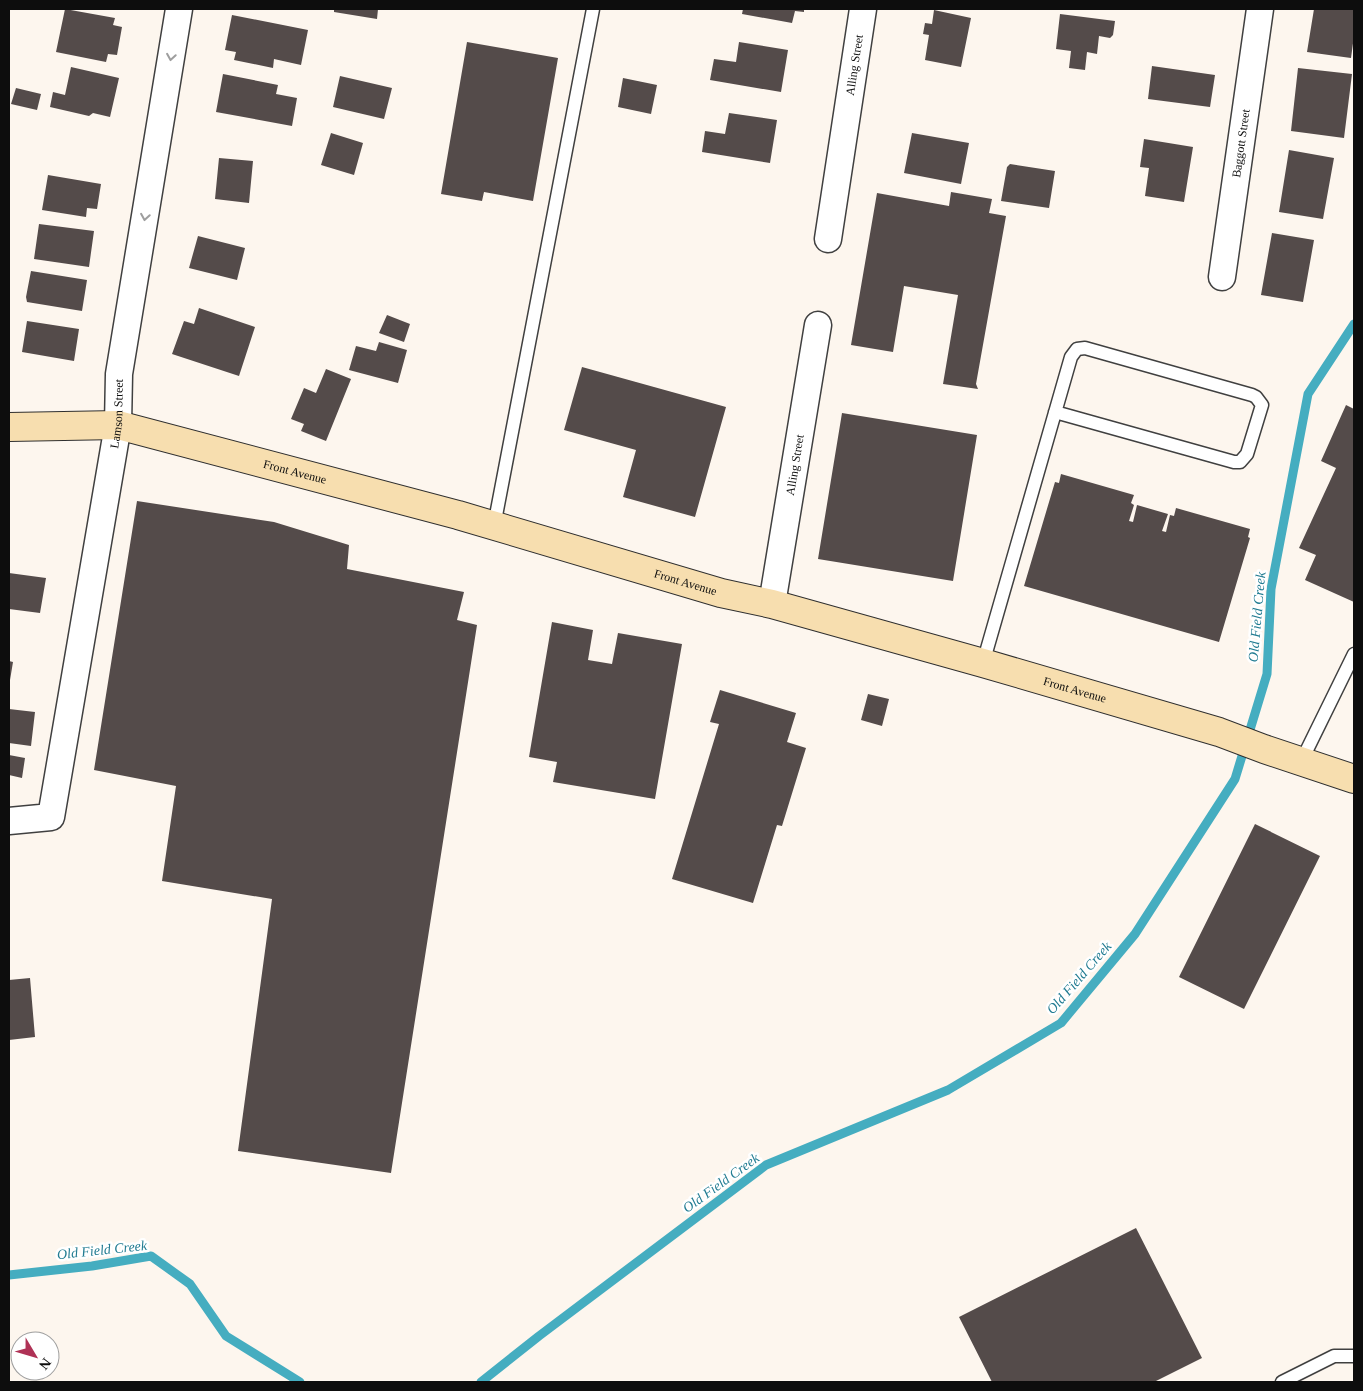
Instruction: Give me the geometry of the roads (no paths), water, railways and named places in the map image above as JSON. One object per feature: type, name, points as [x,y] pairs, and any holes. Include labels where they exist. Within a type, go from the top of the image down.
[{"type":"street","name":"Lamson Street","points":[[9,821],[51,817],[118,425],[119,374],[179,9]]},
{"type":"street","name":"Alling Street","points":[[828,239],[863,9]]},
{"type":"street","name":"Baggott Street","points":[[1222,277],[1260,9]]},
{"type":"street","name":"Alling Street","points":[[772,604],[818,325]]},
{"type":"street","name":"Front Avenue","points":[[9,427],[118,425],[494,526],[721,593],[772,604],[982,663],[1219,732],[1301,762],[1354,778]]},
{"type":"lane","points":[[494,526],[593,9]]},
{"type":"lane","points":[[982,663],[1055,412],[1071,357],[1077,349],[1081,347],[1252,395],[1262,405],[1247,454],[1240,462],[1234,462],[1055,412]]},
{"type":"lane","points":[[1301,762],[1354,654]]},
{"type":"lane","points":[[1282,1382],[1334,1356],[1354,1356]]},
{"type":"waterway","name":"Old Field Creek","points":[[481,1382],[766,1165],[948,1090],[1061,1023],[1135,934],[1235,779],[1267,674],[1271,589],[1308,394],[1354,324]]},
{"type":"waterway","name":"Old Field Creek","points":[[9,1275],[92,1266],[151,1256],[190,1284],[226,1336],[300,1382]]}]
